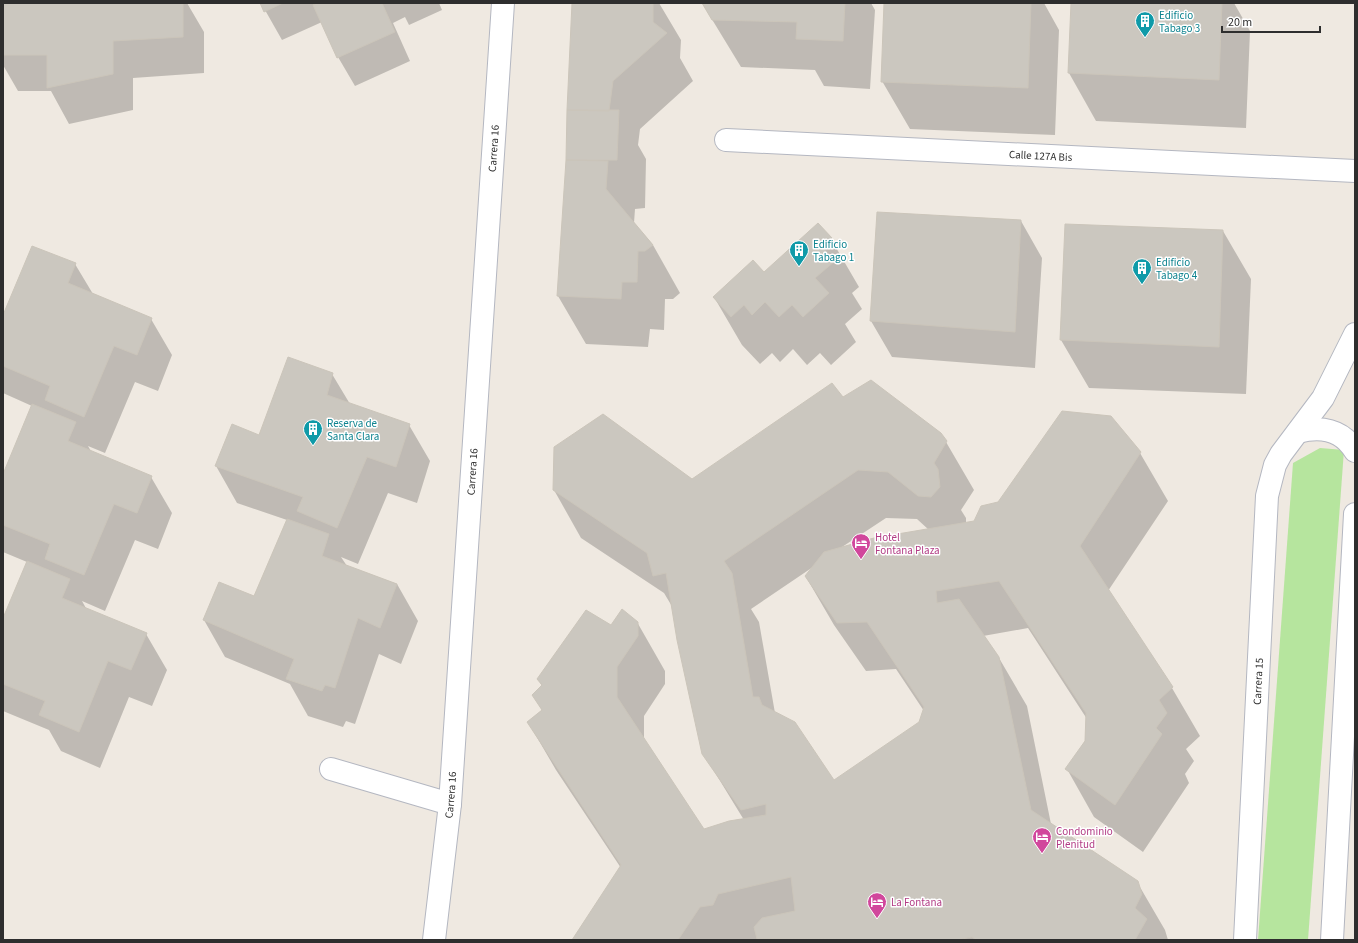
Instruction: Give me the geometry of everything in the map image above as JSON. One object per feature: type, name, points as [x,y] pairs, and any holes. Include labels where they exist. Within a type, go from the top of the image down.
[{"type":"street","name":"Carrera 16","points":[[434,940],[450,804],[503,3]]},
{"type":"street","name":"Calle 127A Bis","points":[[726,140],[1355,171]]},
{"type":"street","name":"Carrera 15","points":[[1245,940],[1267,496],[1275,465],[1323,398],[1355,334]]},
{"type":"street","points":[[1298,432],[1312,428],[1326,429],[1340,435],[1351,444],[1355,451]]},
{"type":"street","points":[[1332,940],[1355,514]]},
{"type":"street","points":[[331,769],[450,804]]},
{"type":"green space","points":[[1320,448],[1344,450],[1308,940],[1258,940],[1293,463]]},
{"type":"building","points":[[3,3],[183,3],[183,37],[113,41],[113,74],[47,88],[47,55],[3,55]]},
{"type":"building","points":[[260,3],[283,3],[264,12]]},
{"type":"building","points":[[317,3],[382,3],[395,32],[337,58],[313,5]]},
{"type":"building","points":[[572,3],[653,3],[653,22],[667,33],[613,81],[609,111],[567,110]]},
{"type":"building","points":[[702,3],[845,3],[843,41],[796,39],[797,22],[712,20]]},
{"type":"building","points":[[884,3],[1031,3],[1028,88],[881,82]]},
{"type":"building","name":"Edificio Tabago 3","points":[[1071,3],[1222,3],[1219,80],[1068,73]]},
{"type":"building","points":[[567,110],[619,110],[617,160],[566,160]]},
{"type":"building","points":[[566,160],[608,161],[606,189],[653,245],[645,251],[638,251],[637,282],[622,282],[621,299],[557,296]]},
{"type":"building","points":[[877,212],[1021,220],[1015,332],[870,321]]},
{"type":"building","name":"Edificio Tabago 1","points":[[818,223],[832,238],[822,247],[835,261],[815,278],[829,293],[803,317],[792,305],[779,317],[765,302],[752,315],[744,305],[731,317],[713,297],[753,260],[764,272]]},
{"type":"building","name":"Edificio Tabago 4","points":[[1065,224],[1223,230],[1219,347],[1060,340]]},
{"type":"building","points":[[32,246],[76,263],[68,283],[152,318],[137,355],[114,346],[84,417],[45,400],[50,386],[3,366],[3,315]]},
{"type":"building","name":"Reserva de Santa Clara","points":[[288,357],[333,373],[327,395],[410,424],[396,467],[367,457],[337,528],[297,511],[303,497],[215,466],[232,424],[259,435]]},
{"type":"building","points":[[871,380],[941,433],[947,441],[934,463],[938,469],[940,487],[931,497],[918,496],[888,472],[858,470],[724,561],[732,573],[753,697],[759,697],[762,705],[795,722],[834,780],[919,722],[924,707],[867,622],[837,623],[805,576],[824,552],[874,538],[974,521],[981,506],[998,502],[1062,411],[1111,416],[1141,452],[1080,546],[1173,687],[1159,700],[1167,713],[1156,728],[1162,734],[1115,805],[1065,769],[1085,741],[1086,713],[999,581],[936,591],[937,603],[959,599],[999,657],[1031,810],[1138,881],[1142,894],[1135,908],[1147,919],[1135,940],[976,940],[972,937],[957,940],[757,939],[754,927],[762,918],[795,911],[791,877],[718,894],[713,905],[700,907],[678,940],[572,940],[621,865],[527,722],[542,710],[532,695],[542,685],[537,679],[586,610],[611,625],[622,609],[638,622],[638,636],[617,667],[617,697],[704,829],[729,821],[766,815],[766,804],[741,810],[702,754],[677,640],[666,573],[653,576],[647,553],[553,490],[554,447],[603,414],[692,479],[832,383],[843,397]]},
{"type":"building","points":[[32,404],[76,422],[68,441],[152,476],[137,513],[114,504],[84,575],[45,559],[50,544],[3,525],[3,474]]},
{"type":"building","points":[[287,519],[329,534],[322,556],[397,584],[380,628],[358,618],[335,688],[325,685],[322,691],[286,679],[294,659],[203,620],[219,582],[254,596]]},
{"type":"building","points":[[27,561],[70,579],[62,598],[147,633],[131,670],[108,661],[79,732],[39,715],[45,701],[3,684],[3,618]]},
{"type":"place","name":"Edificio Tabago 3","points":[[1145,38]]},
{"type":"place","name":"Edificio Tabago 1","points":[[799,267]]},
{"type":"place","name":"Edificio Tabago 4","points":[[1142,285]]},
{"type":"place","name":"Reserva de Santa Clara","points":[[313,446]]},
{"type":"place","name":"Hotel Fontana Plaza","points":[[861,560]]},
{"type":"place","name":"Condominio Plenitud","points":[[1042,854]]},
{"type":"place","name":"La Fontana","points":[[877,919]]}]
